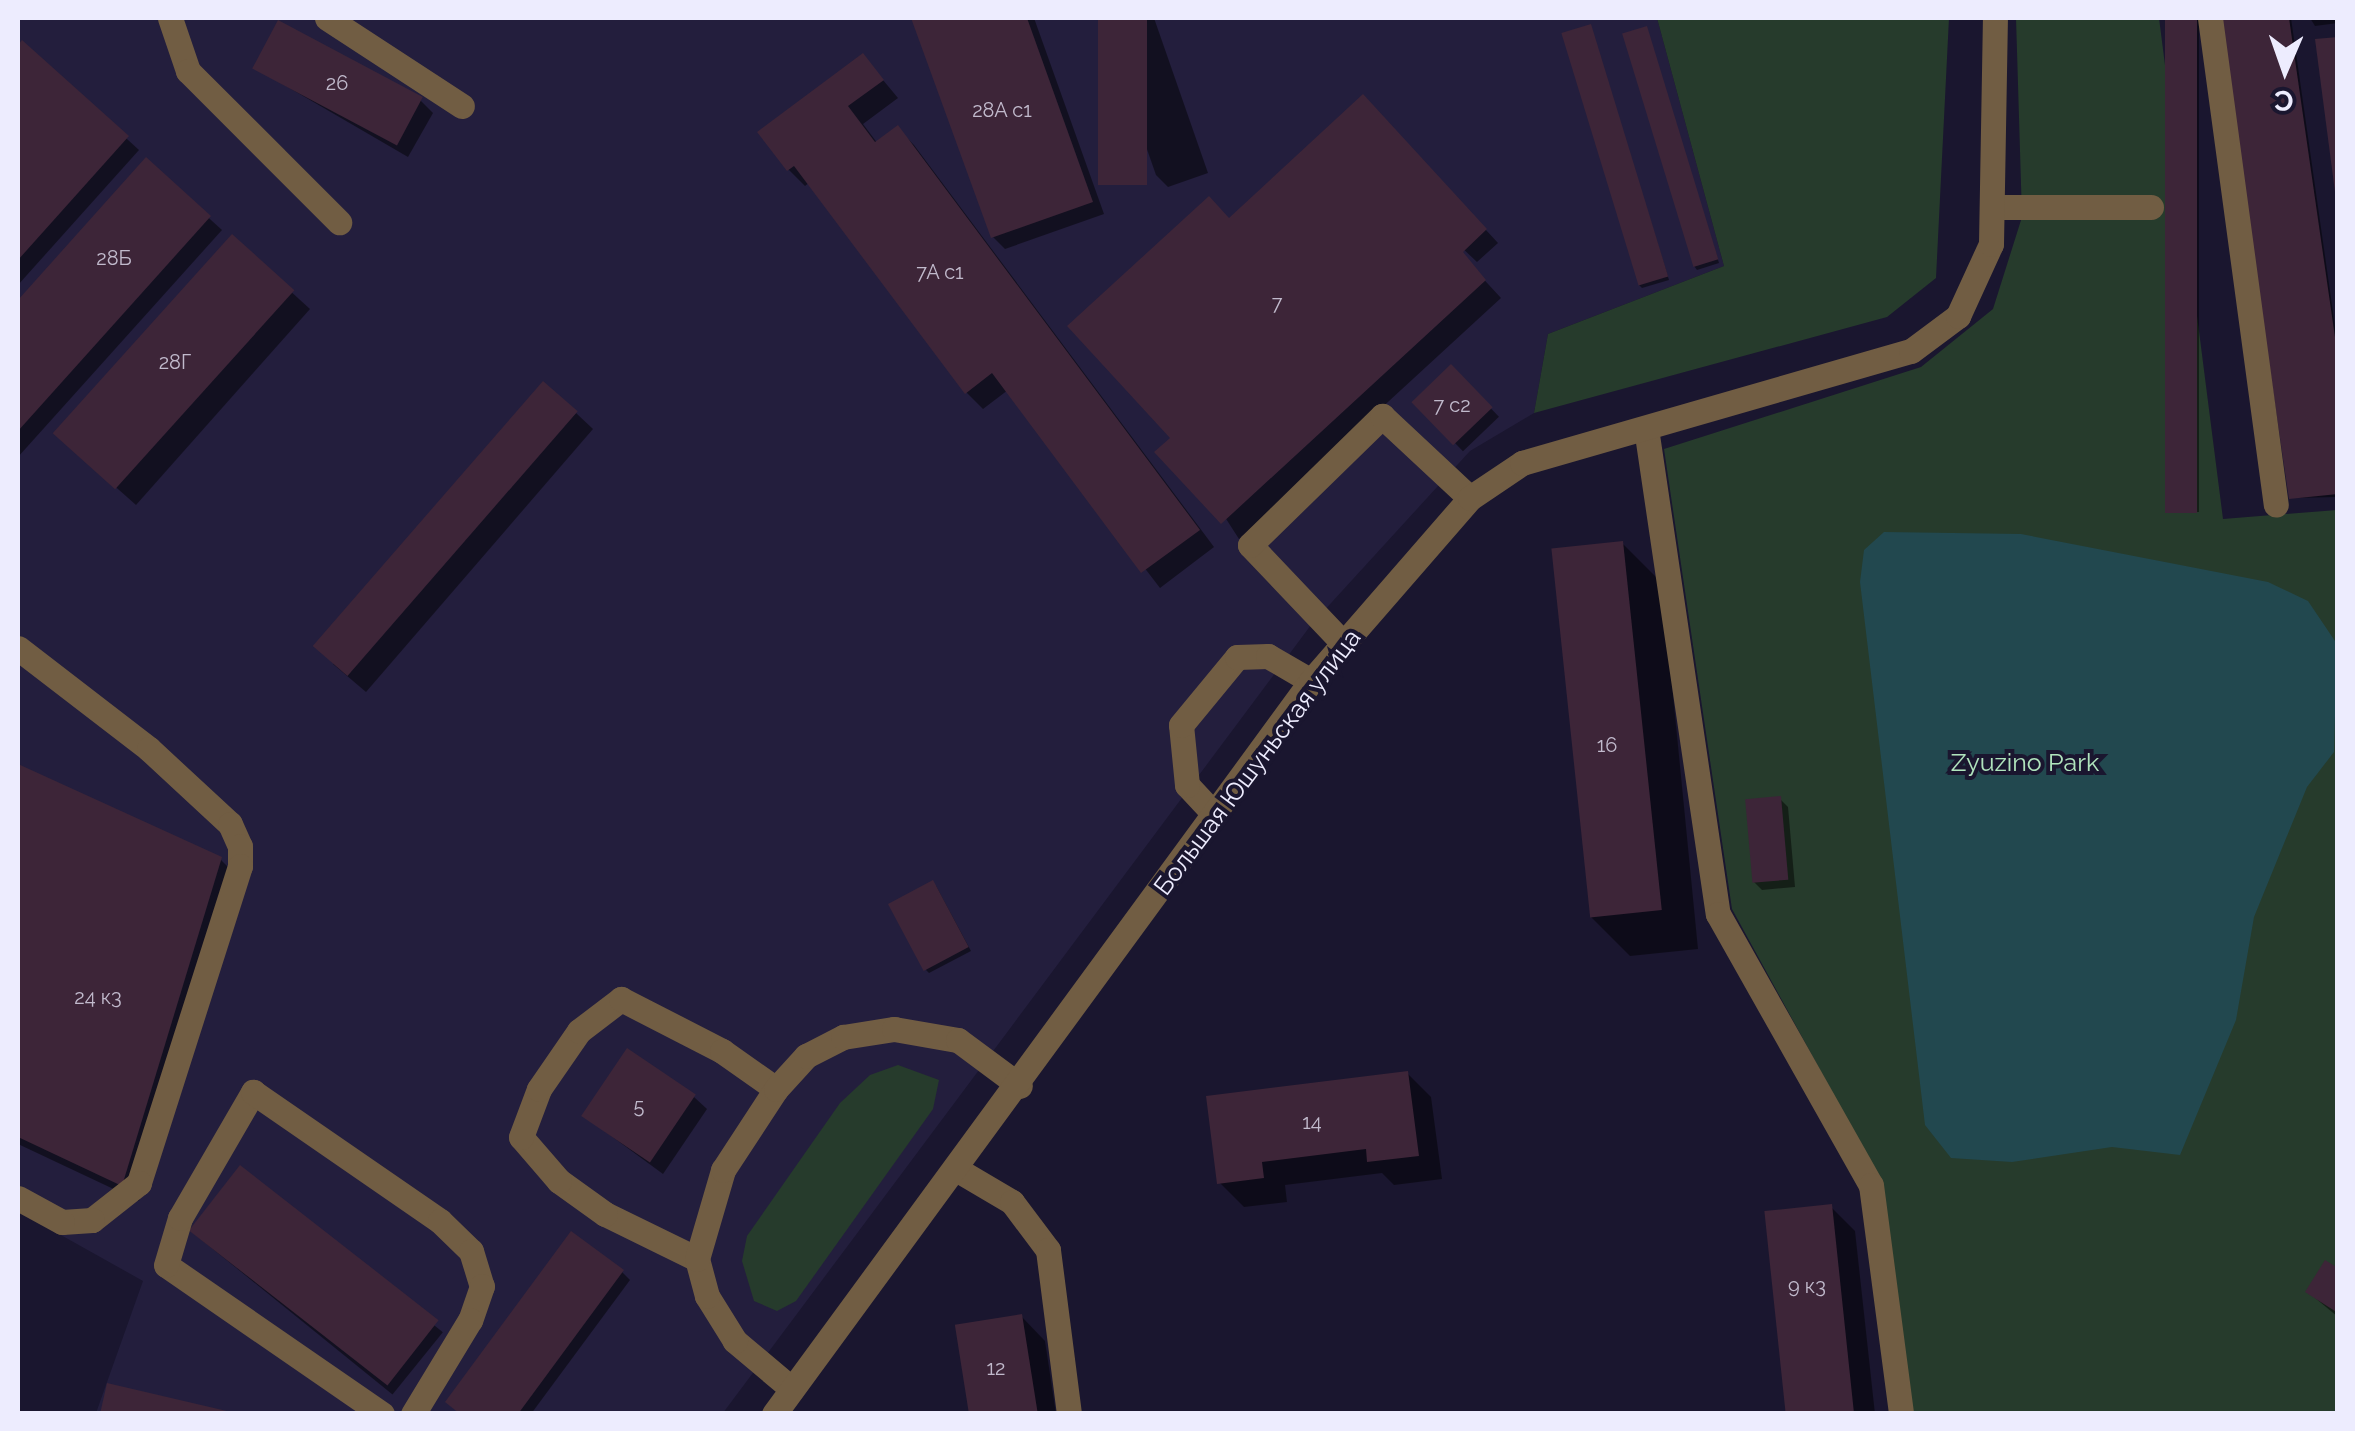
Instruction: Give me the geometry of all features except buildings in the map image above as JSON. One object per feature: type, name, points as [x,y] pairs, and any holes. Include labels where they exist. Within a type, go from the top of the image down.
[{"type":"street","points":[[170,18],[188,71],[339,222]]},
{"type":"street","points":[[328,18],[462,106]]},
{"type":"street","name":"Большая Юшуньская улица","points":[[774,1414],[1020,1086],[1312,681],[1470,498],[1522,463],[1911,351],[1958,316],[1990,244],[1995,18]]},
{"type":"street","points":[[2210,18],[2276,505]]},
{"type":"street","points":[[1992,208],[2151,207]]},
{"type":"street","points":[[1343,644],[1250,545],[1382,416],[1470,498]]},
{"type":"street","points":[[1646,428],[1718,914],[1871,1184],[1900,1414]]},
{"type":"street","points":[[18,648],[148,750],[230,824],[240,846],[240,866],[139,1183],[92,1220],[62,1222],[18,1198]]},
{"type":"street","points":[[1215,816],[1187,785],[1181,725],[1237,657],[1268,656],[1312,681]]},
{"type":"street","points":[[697,1258],[605,1214],[559,1180],[521,1137],[539,1089],[579,1030],[621,999],[722,1051],[776,1089]]},
{"type":"street","points":[[792,1389],[734,1341],[707,1296],[697,1258],[704,1216],[722,1170],[776,1089],[806,1056],[844,1037],[894,1029],[958,1040],[1020,1086]]},
{"type":"street","points":[[382,1414],[166,1265],[180,1218],[253,1092],[440,1221],[472,1251],[482,1286],[470,1320],[413,1414]]},
{"type":"street","points":[[956,1169],[1012,1202],[1048,1250],[1070,1414]]},
{"type":"shaded area","points":[[18,18],[1657,18],[1724,266],[1548,334],[1534,413],[1470,451],[1311,625],[723,1413],[96,1413],[143,1281],[18,1211]]},
{"type":"shaded area","points":[[1884,532],[2021,534],[2268,582],[2308,601],[2337,644],[2334,752],[2307,787],[2254,917],[2236,1020],[2180,1155],[2112,1147],[2012,1162],[1951,1158],[1925,1125],[1860,582],[1864,550]]},
{"type":"green space","points":[[1657,18],[1949,18],[1936,278],[1887,317],[1534,413],[1548,334],[1724,266]]},
{"type":"green space","name":"Zyuzino Park","points":[[2016,18],[2159,18],[2223,519],[2337,510],[2337,1413],[1902,1413],[1872,1165],[1732,909],[1664,449],[1921,367],[1993,309],[2022,217]]},
{"type":"green space","points":[[898,1065],[939,1080],[933,1109],[796,1301],[777,1311],[754,1301],[742,1261],[747,1236],[840,1103],[870,1075]]}]
